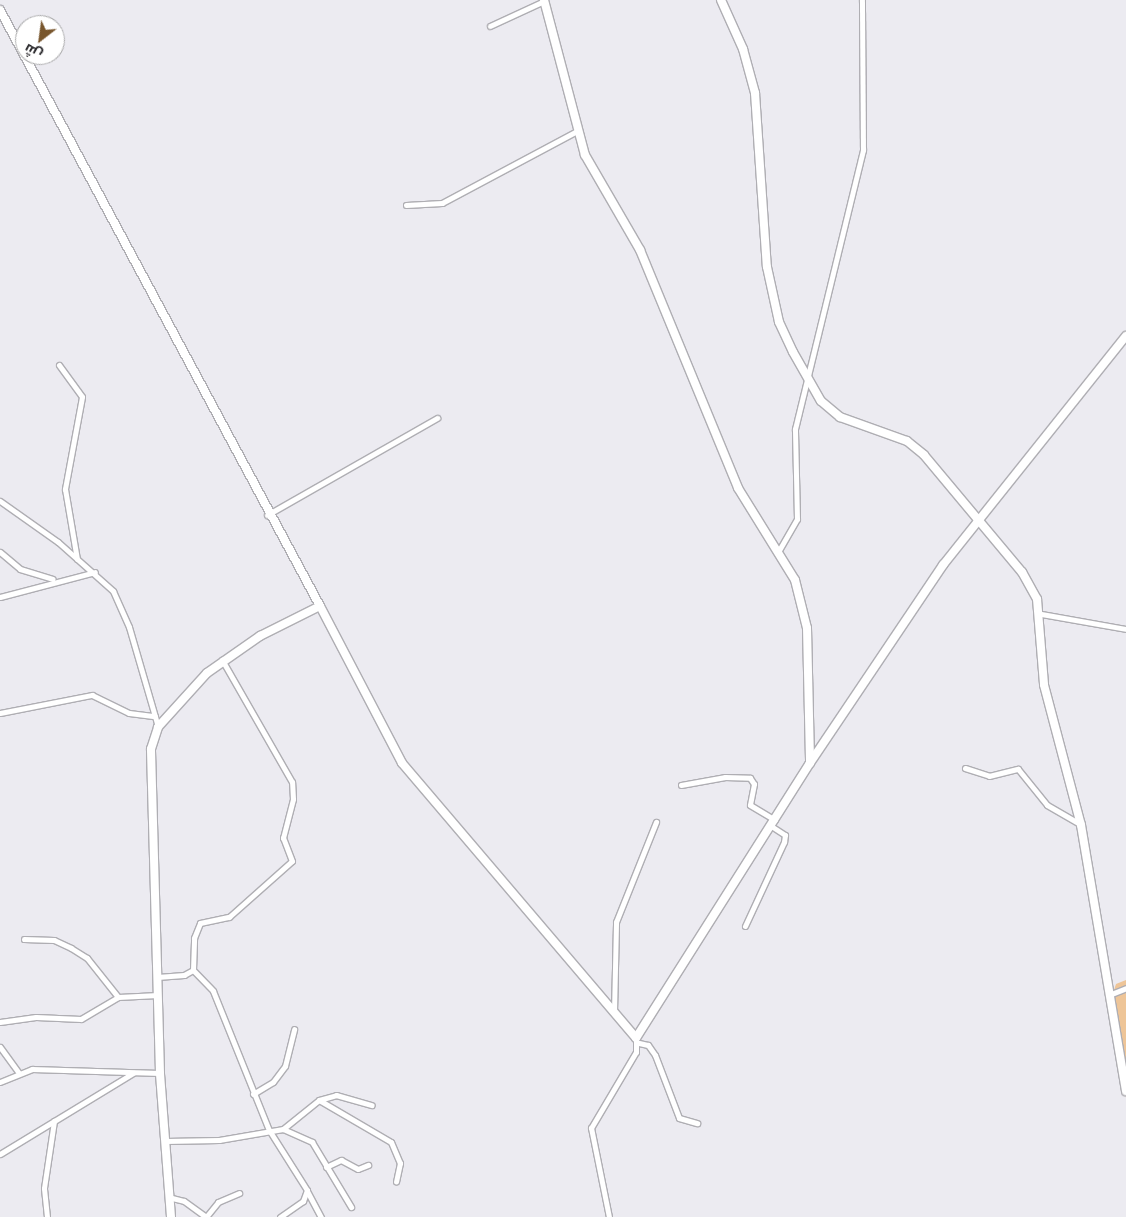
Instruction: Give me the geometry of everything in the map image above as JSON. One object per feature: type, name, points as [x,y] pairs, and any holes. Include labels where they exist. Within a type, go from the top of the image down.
[{"type":"street","points":[[490,26],[544,0],[577,131],[593,172],[640,250],[738,488],[795,580],[807,628],[810,763]]},
{"type":"street","points":[[721,0],[743,49],[756,93],[770,288],[779,322],[806,376],[821,402],[840,417],[907,441],[924,455],[1022,572],[1041,614],[1044,685],[1081,825],[1106,950],[1109,995],[1126,1091]]},
{"type":"street","points":[[778,552],[797,519],[793,446],[806,376],[863,150],[862,0]]},
{"type":"street","points":[[0,10],[267,515],[320,606],[402,763],[637,1040],[645,1043],[655,1055],[679,1118],[697,1123]]},
{"type":"street","points":[[406,205],[442,203],[577,131]]},
{"type":"street","points":[[609,1217],[591,1128],[637,1040],[810,763],[977,520],[1126,336]]},
{"type":"street","points":[[59,365],[82,397],[65,490],[78,559]]},
{"type":"street","points":[[267,515],[437,418]]},
{"type":"street","points":[[0,500],[94,572],[120,604],[158,727]]},
{"type":"street","points":[[0,552],[20,569],[54,580]]},
{"type":"street","points":[[0,596],[54,580],[94,572]]},
{"type":"street","points":[[169,1216],[160,1073],[149,773],[151,745],[158,727],[222,659],[320,606]]},
{"type":"street","points":[[1041,614],[1126,629]]},
{"type":"street","points":[[222,659],[292,782],[293,799],[283,838],[292,861],[229,917],[200,923],[194,938],[193,970],[213,991],[253,1094],[270,1130],[321,1217]]},
{"type":"street","points":[[0,713],[92,695],[129,712],[155,716]]},
{"type":"street","points":[[965,768],[989,776],[1018,769],[1047,805],[1081,825]]},
{"type":"street","points":[[680,786],[725,777],[750,778],[754,784],[750,805],[773,823],[784,835],[784,842],[745,926]]},
{"type":"street","points":[[614,1013],[616,922],[656,822]]},
{"type":"street","points":[[24,939],[48,939],[71,948],[87,958],[118,997]]},
{"type":"street","points":[[157,976],[193,970]]},
{"type":"street","points":[[1109,995],[1126,988]]},
{"type":"street","points":[[0,1022],[81,1019],[118,997],[158,995]]},
{"type":"street","points":[[253,1094],[273,1082],[285,1066],[294,1029]]},
{"type":"street","points":[[0,1047],[19,1073]]},
{"type":"street","points":[[0,1082],[19,1073],[107,1068],[133,1073],[160,1073]]},
{"type":"street","points":[[0,1154],[133,1073]]},
{"type":"street","points":[[283,1129],[319,1100],[336,1095],[372,1105]]},
{"type":"street","points":[[319,1100],[391,1142],[400,1163],[396,1182]]},
{"type":"street","points":[[47,1217],[44,1188],[54,1121]]},
{"type":"street","points":[[165,1141],[220,1140],[283,1129],[305,1136],[351,1207]]},
{"type":"street","points":[[326,1166],[341,1160],[358,1169],[368,1165]]},
{"type":"street","points":[[280,1217],[303,1201],[306,1190]]},
{"type":"street","points":[[168,1197],[184,1201],[206,1217],[218,1202],[239,1193]]},
{"type":"shaded area","points":[[1126,980],[1126,1098],[1113,993],[1116,984]]}]
